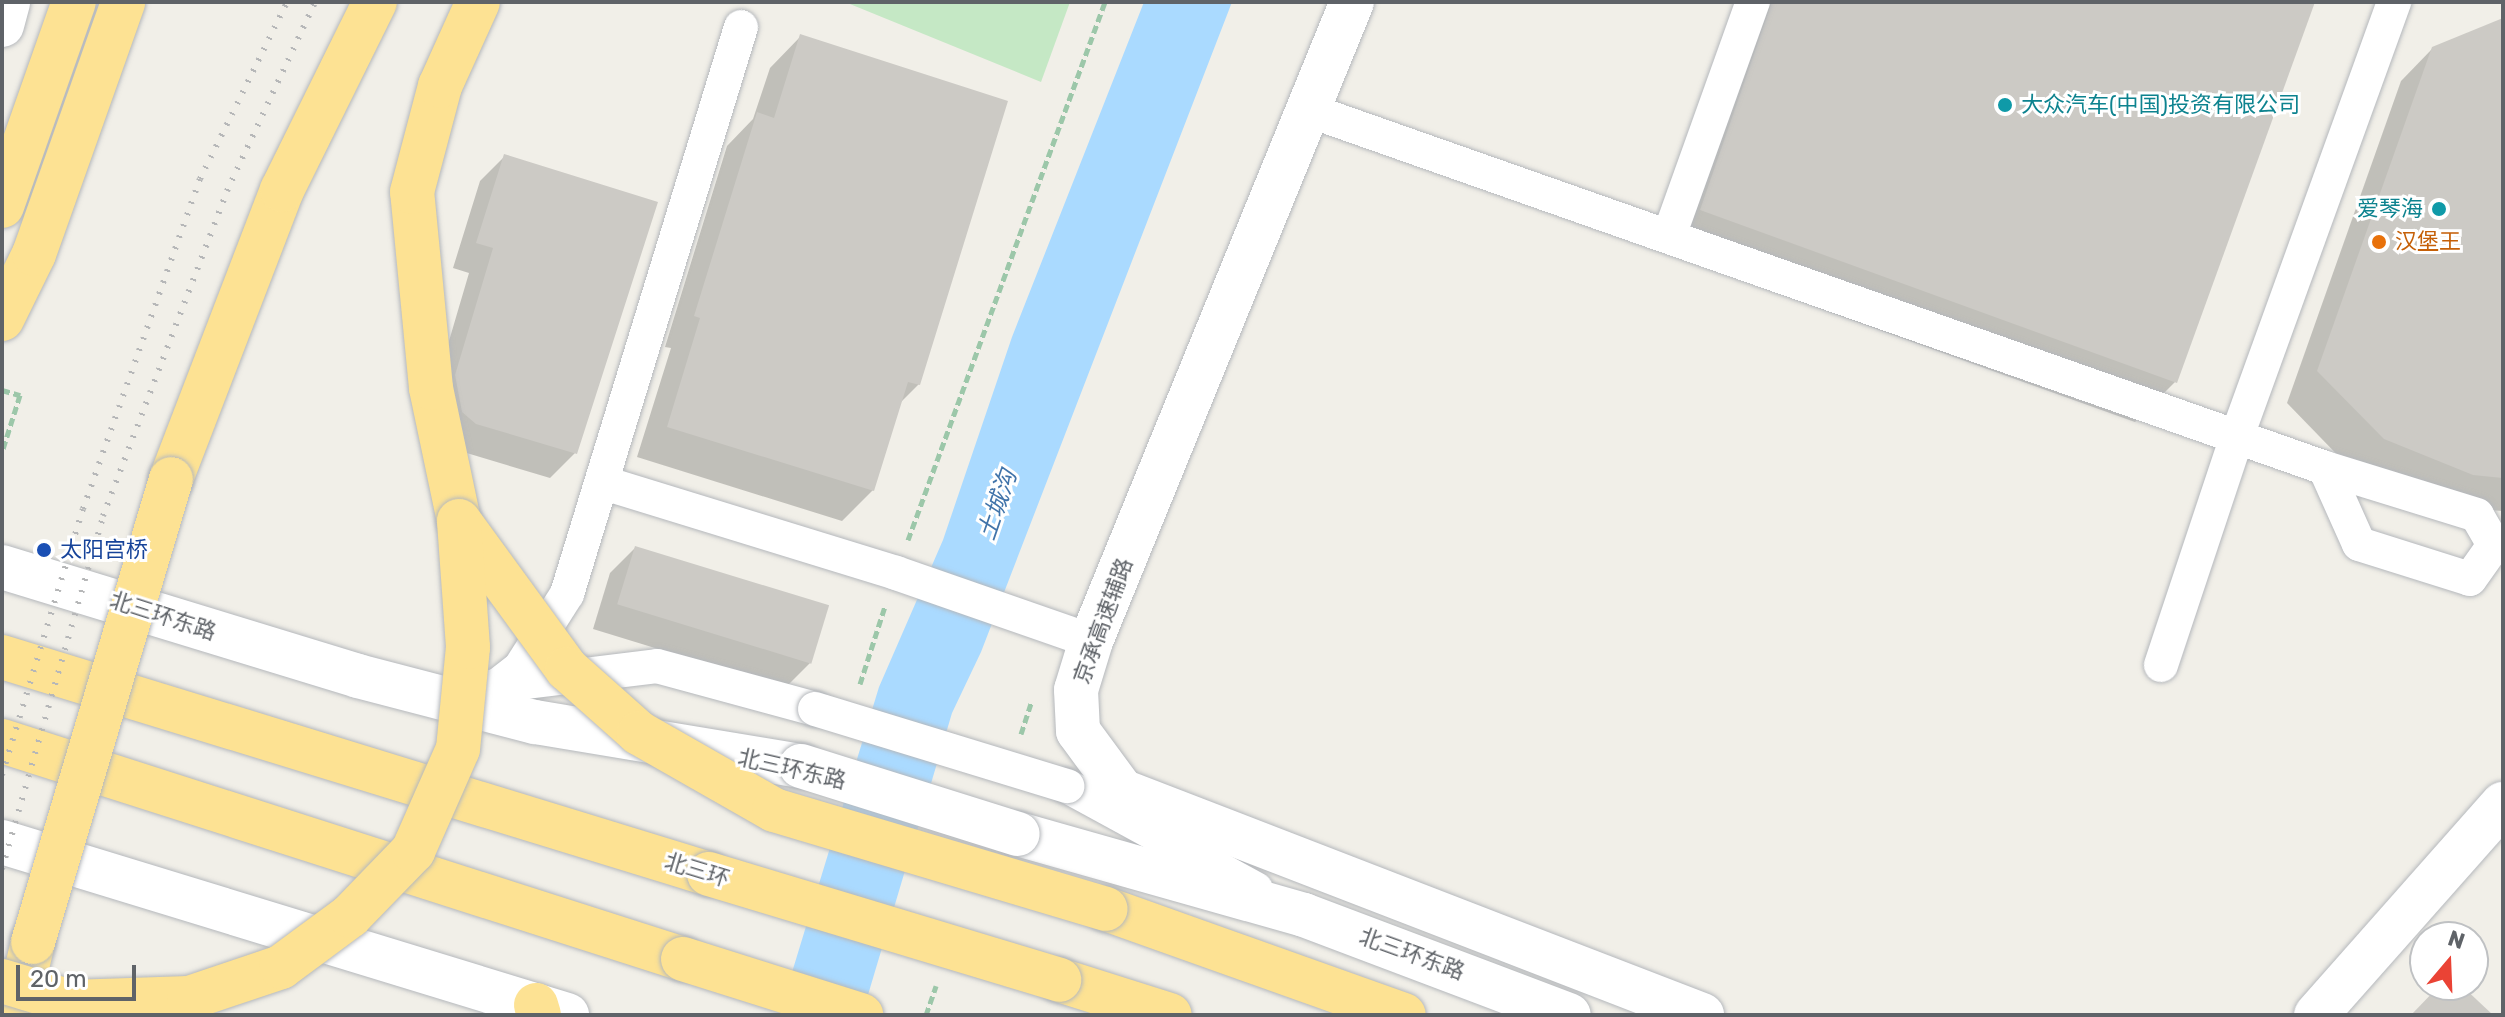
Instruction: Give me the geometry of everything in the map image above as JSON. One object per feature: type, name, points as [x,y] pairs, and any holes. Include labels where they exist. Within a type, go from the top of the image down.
[{"type":"highway","points":[[2,206],[74,2]]},
{"type":"highway","points":[[2,319],[34,254],[123,2]]},
{"type":"highway","points":[[22,1015],[20,997],[33,942],[171,479],[282,190],[375,2]]},
{"type":"highway","points":[[2,981],[71,1002],[189,998],[281,967],[350,916],[413,851],[458,749],[468,647],[459,521],[431,388],[412,192],[440,86],[478,2]]},
{"type":"highway","points":[[459,521],[567,669],[639,733],[774,810],[1106,909],[1404,1015]]},
{"type":"highway","name":"北三环","points":[[2,657],[1170,1015]]},
{"type":"highway","points":[[2,741],[204,802],[861,1015]]},
{"type":"street","points":[[2,25],[8,2]]},
{"type":"street","name":"京承高速辅路","points":[[1352,2],[1091,641],[1076,690],[1078,731],[1122,791],[1702,1015]]},
{"type":"street","points":[[1669,236],[1753,2]]},
{"type":"street","points":[[2161,665],[2237,436],[2394,2]]},
{"type":"street","points":[[497,686],[520,668],[567,594],[604,483],[741,27]]},
{"type":"street","points":[[1308,110],[2325,468],[2477,515],[2494,545],[2470,579],[2359,544],[2325,468]]},
{"type":"street","points":[[604,483],[906,577],[1091,641]]},
{"type":"street","name":"北三环东路","points":[[2,567],[358,676],[535,722],[801,766],[1018,834],[1304,915],[1569,1015]]},
{"type":"street","points":[[358,676],[497,686],[657,666],[815,709],[1067,786],[1304,915]]},
{"type":"street","points":[[2316,1015],[2503,804]]},
{"type":"street","points":[[2,842],[548,1012]]},
{"type":"path","points":[[857,691],[906,577],[1105,2]]},
{"type":"path","points":[[2,390],[20,395],[2,452]]},
{"type":"green space","points":[[845,2],[1070,2],[1041,82]]},
{"type":"water","name":"土城沟","points":[[1144,2],[1232,2],[981,652],[952,713],[862,1015],[779,1015],[879,687],[943,540],[1012,337]]},
{"type":"building","name":"大众汽车(中国)投资有限公司","points":[[1772,2],[2315,2],[2177,383],[1700,210]]},
{"type":"building","name":"爱琴海","points":[[2503,18],[2503,478],[2473,475],[2384,439],[2317,371],[2432,47]]},
{"type":"building","points":[[800,34],[1008,101],[920,385],[908,382],[874,491],[667,427],[700,318],[694,316],[757,112],[774,118]]},
{"type":"building","points":[[504,154],[658,202],[577,454],[476,424],[462,412],[455,375],[493,248],[476,243]]},
{"type":"building","points":[[635,546],[829,605],[811,664],[617,604]]},
{"type":"building","points":[[2425,1001],[2478,1001],[2493,1015],[2411,1015]]},
{"type":"railway","points":[[2,775],[83,509],[200,179],[287,2]]},
{"type":"railway","points":[[2,869],[103,516],[227,191],[315,2]]},
{"type":"place","name":"大众汽车(中国)投资有限公司","points":[[2005,105]]},
{"type":"place","name":"爱琴海","points":[[2439,209]]},
{"type":"place","name":"汉堡王","points":[[2379,242]]},
{"type":"place","name":"太阳宫桥","points":[[44,550]]}]
